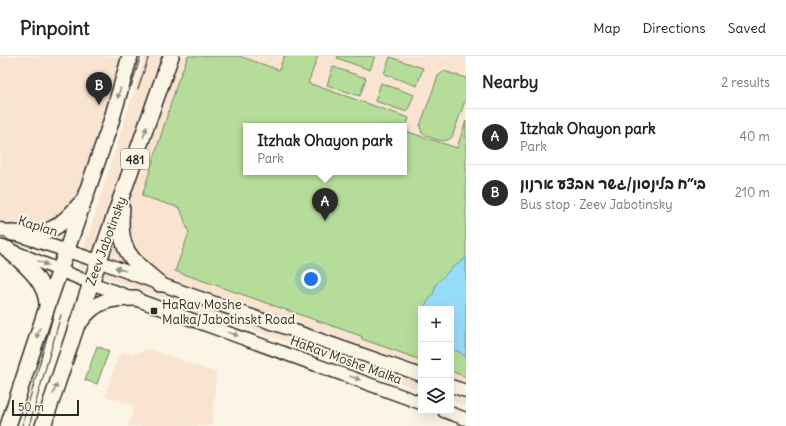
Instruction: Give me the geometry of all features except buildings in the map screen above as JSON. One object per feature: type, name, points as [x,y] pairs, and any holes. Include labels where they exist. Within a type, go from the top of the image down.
[{"type":"main road","name":"481","points":[[8,426],[66,251],[86,197],[130,56]]},
{"type":"main road","name":"Zeev Jabotinsky","points":[[43,426],[98,261],[124,192],[171,56]]},
{"type":"main road","points":[[158,94],[176,56]]},
{"type":"main road","points":[[124,192],[121,226],[124,247],[135,264],[160,284]]},
{"type":"main road","points":[[6,231],[28,234],[42,232],[58,227],[86,197]]},
{"type":"main road","points":[[3,247],[28,267],[35,276],[47,299],[47,307]]},
{"type":"main road","points":[[76,330],[87,313],[100,303],[115,299],[136,298]]},
{"type":"street","name":"Kaplan","points":[[6,231],[66,251]]},
{"type":"street","points":[[3,247],[60,270]]},
{"type":"street","name":"HaRav Moshe Malka","points":[[66,251],[418,374]]},
{"type":"street","name":"HaRav Moshe Malka","points":[[60,270],[91,283],[136,298],[418,402]]},
{"type":"street","points":[[454,387],[466,391]]},
{"type":"street","points":[[452,414],[466,419]]},
{"type":"shaded area","points":[[0,56],[123,56],[85,186],[72,208],[49,227],[14,229],[0,224]]},
{"type":"shaded area","points":[[145,56],[466,56],[466,406],[454,401],[454,306],[418,306],[418,389],[78,268]]},
{"type":"shaded area","points":[[150,349],[216,373],[212,426],[128,426],[135,406],[105,396],[118,357],[123,352],[131,354]]},
{"type":"green space","points":[[188,56],[239,56],[279,70],[284,56],[318,56],[308,83],[409,118],[407,124],[407,123],[243,123],[243,175],[407,175],[407,132],[457,148],[466,121],[466,377],[454,372],[454,306],[418,306],[418,359],[362,339],[361,336],[175,271],[189,233],[180,208],[142,196],[178,81]]},
{"type":"green space","points":[[338,56],[375,56],[370,70],[337,58]]},
{"type":"green space","points":[[390,57],[423,68],[417,86],[384,74]]},
{"type":"green space","points":[[333,67],[366,78],[360,96],[327,85]]},
{"type":"green space","points":[[444,71],[466,78],[466,98],[452,137],[442,141],[422,133],[420,126],[438,76]]},
{"type":"green space","points":[[381,83],[414,95],[407,112],[375,101]]},
{"type":"green space","points":[[97,346],[109,351],[97,384],[85,380]]},
{"type":"water","points":[[466,258],[466,357],[458,351],[454,350],[454,306],[425,306],[434,292],[436,284],[452,268]]},
{"type":"tram line","points":[[131,87],[141,56]]},
{"type":"tram line","points":[[138,89],[149,56]]},
{"type":"tram line","points":[[22,426],[54,313]]},
{"type":"tram line","points":[[29,426],[61,315]]},
{"type":"place","name":"בי״ח בלינסון/גשר מבצע ארנון","points":[[99,105]]},
{"type":"place","name":"Itzhak Ohayon park","points":[[325,221]]},
{"type":"place","name":"HaRav Moshe Malka/Jabotinskt Road","points":[[154,311]]}]
